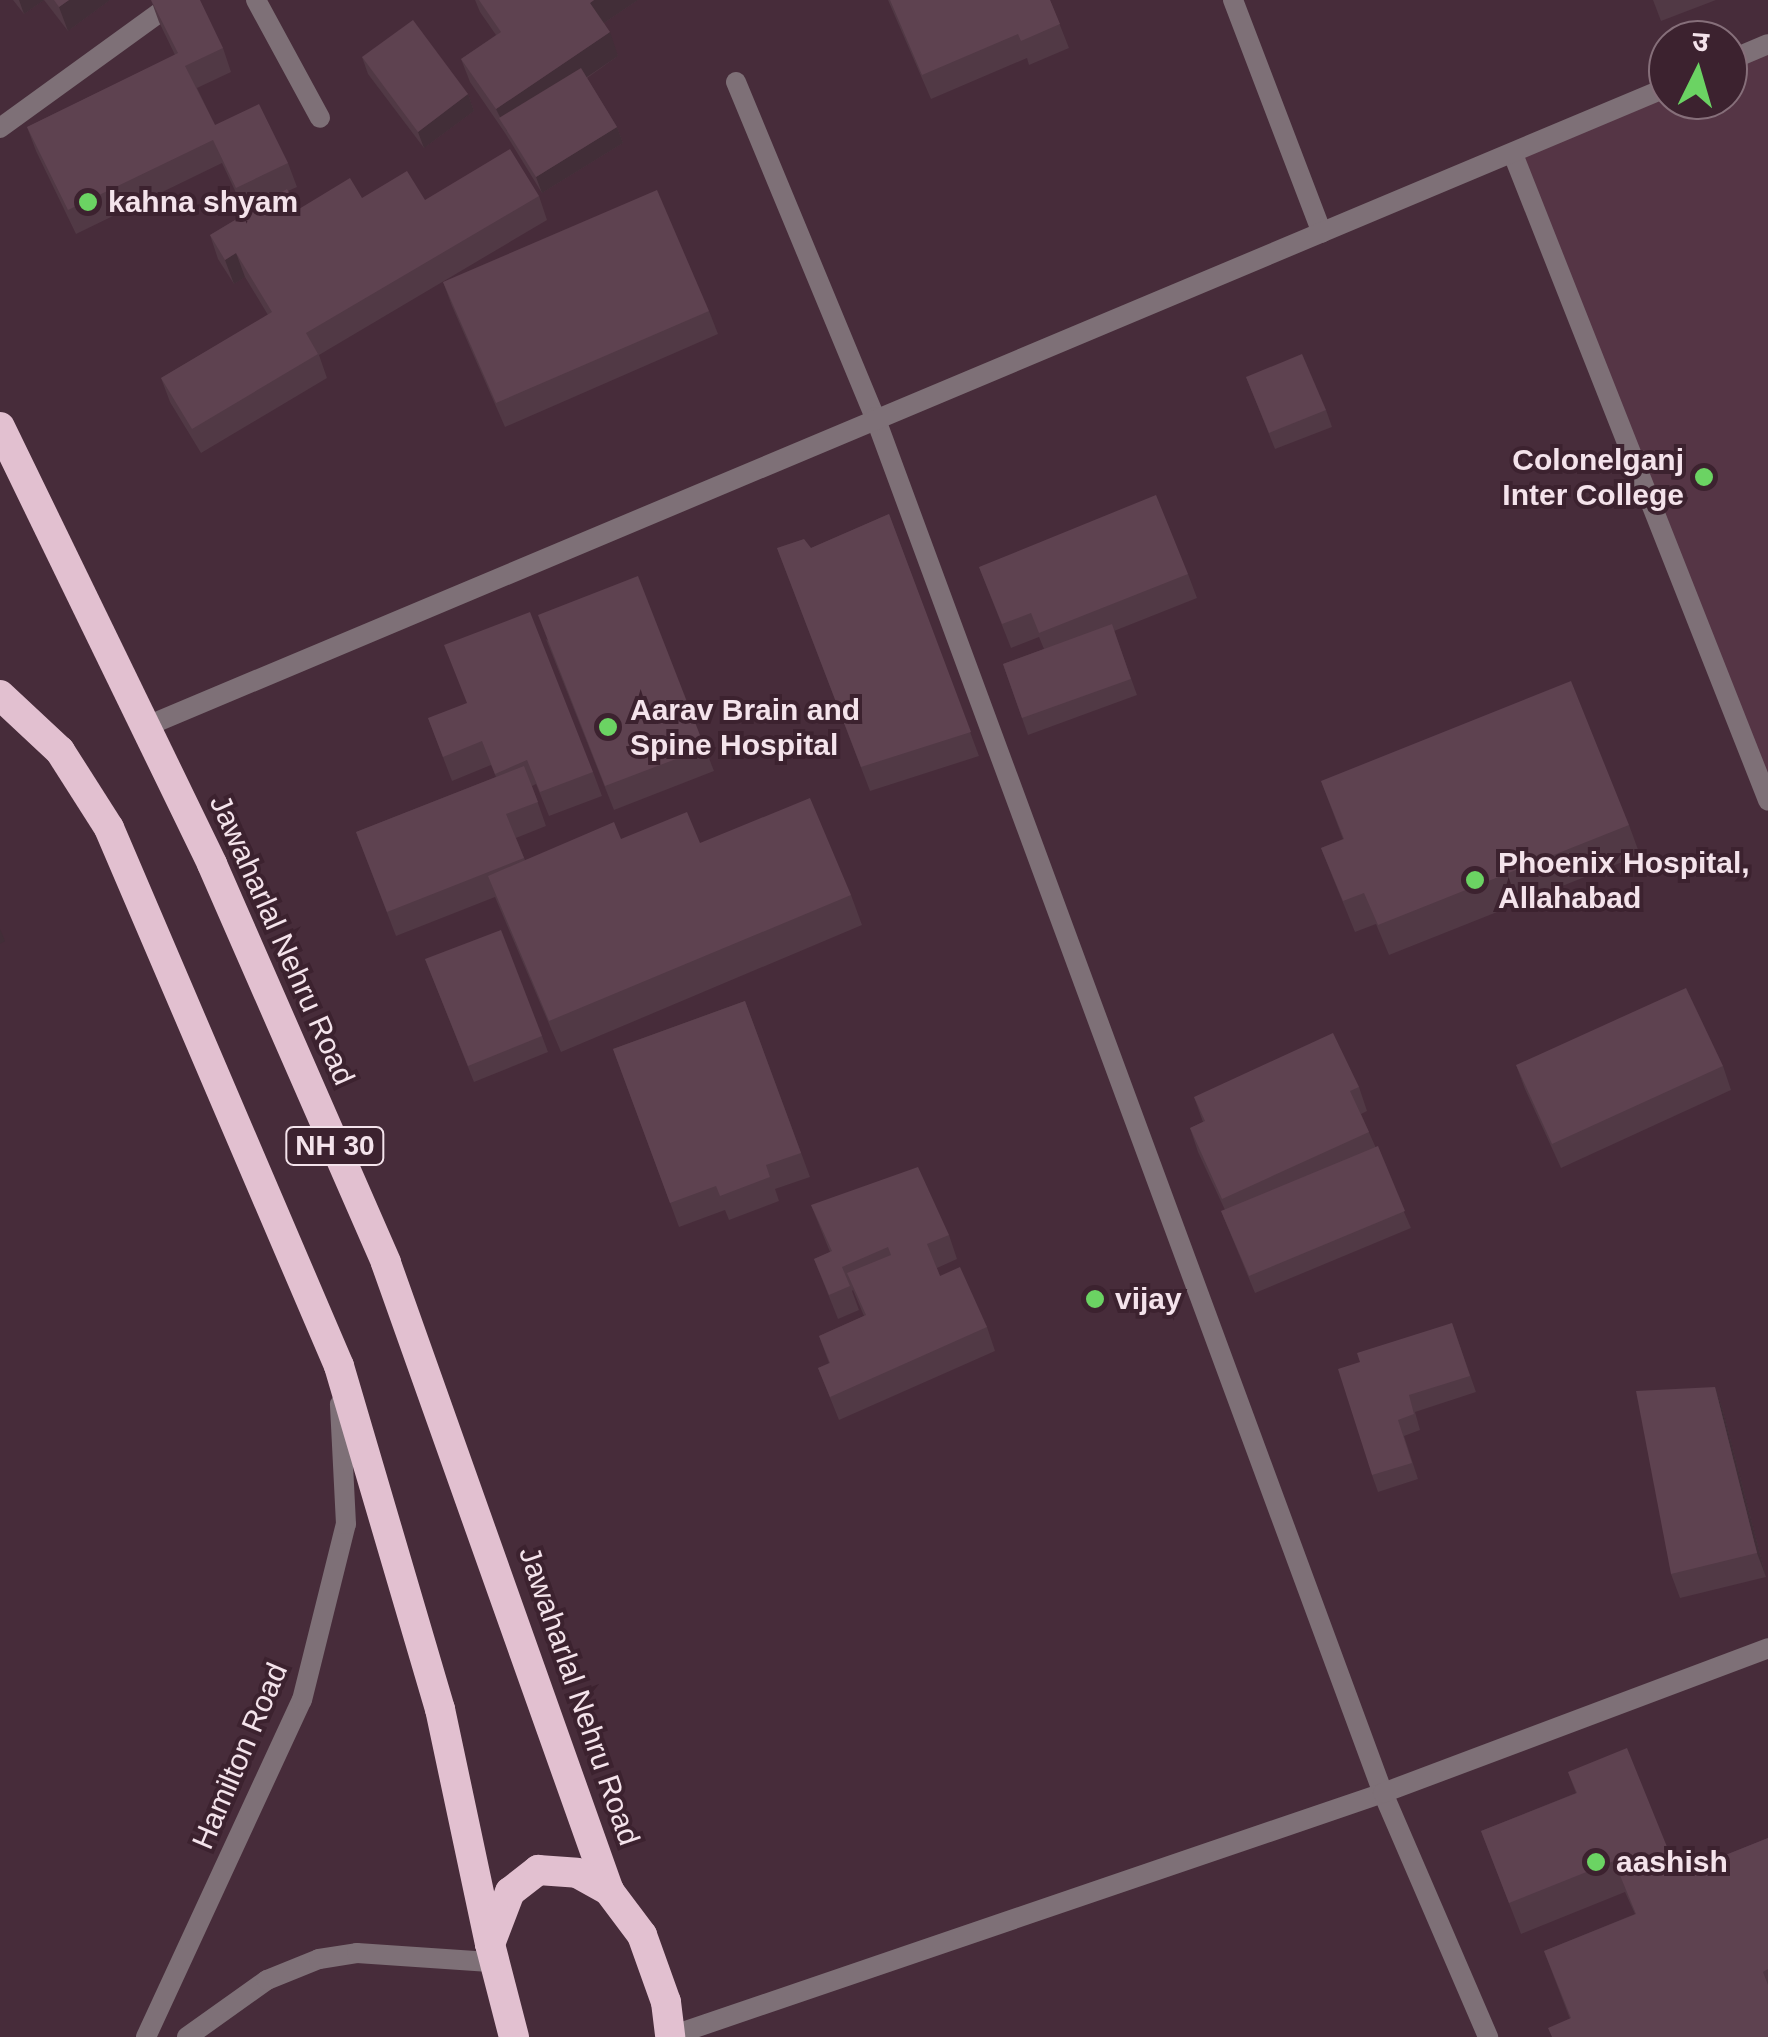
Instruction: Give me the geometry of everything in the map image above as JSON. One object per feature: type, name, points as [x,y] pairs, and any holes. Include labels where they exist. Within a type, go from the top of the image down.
[{"type":"highway","name":"Jawaharlal Nehru Road","points":[[0,427],[148,726],[386,1263],[610,1891],[642,1935],[666,2002],[670,2036]]},
{"type":"highway","name":"NH 30","points":[[0,695],[60,751],[109,828],[338,1366],[440,1709],[490,1953],[514,2037]]},
{"type":"highway","name":"Jawaharlal Nehru Road","points":[[490,1953],[510,1892],[538,1870],[577,1873],[610,1891]]},
{"type":"street","points":[[0,128],[176,0]]},
{"type":"street","points":[[256,0],[320,118]]},
{"type":"street","points":[[1233,0],[1322,233]]},
{"type":"street","points":[[736,82],[874,417],[1383,1793],[1488,2037]]},
{"type":"street","points":[[148,726],[874,417],[1648,96]]},
{"type":"street","points":[[1512,154],[1768,800]]},
{"type":"street","name":"Hamilton Road","points":[[146,2037],[302,1700],[346,1524],[338,1366]]},
{"type":"street","points":[[670,2036],[1383,1793],[1768,1648]]},
{"type":"street","points":[[186,2037],[267,1980],[319,1959],[357,1953],[490,1953]]},
{"type":"shaded area","name":"Colonelganj Inter College","points":[[1768,44],[1768,800],[1513,154],[1648,96],[1648,120],[1748,120],[1748,52]]},
{"type":"building","points":[[151,0],[200,0],[223,48],[185,66],[215,125],[259,104],[288,163],[236,188],[213,140],[68,210],[27,127],[178,53]]},
{"type":"building","points":[[479,0],[594,0],[590,3],[610,32],[496,109],[461,59],[501,32]]},
{"type":"building","points":[[890,0],[1050,0],[1060,24],[1021,41],[1018,34],[922,75]]},
{"type":"building","points":[[413,20],[468,94],[418,132],[362,57]]},
{"type":"building","points":[[581,68],[617,127],[536,177],[499,118]]},
{"type":"building","points":[[510,149],[539,196],[306,333],[318,354],[192,429],[161,378],[272,312],[236,253],[225,260],[210,235],[287,189],[299,209],[350,178],[362,198],[407,171],[425,200]]},
{"type":"building","points":[[657,190],[709,311],[496,403],[443,282]]},
{"type":"building","points":[[1302,354],[1326,410],[1269,433],[1246,377]]},
{"type":"building","points":[[1156,495],[1188,574],[1039,633],[1031,613],[1002,624],[979,567]]},
{"type":"building","points":[[889,514],[971,732],[861,767],[777,548],[804,539],[811,548]]},
{"type":"building","points":[[638,576],[705,748],[605,786],[538,615]]},
{"type":"building","points":[[530,612],[593,772],[540,792],[527,760],[495,774],[482,741],[443,757],[428,718],[467,703],[444,645]]},
{"type":"building","points":[[1112,624],[1131,679],[1022,718],[1003,664]]},
{"type":"building","points":[[1571,681],[1629,825],[1378,925],[1364,893],[1343,901],[1321,848],[1344,839],[1321,781]]},
{"type":"building","points":[[524,766],[538,802],[506,814],[524,858],[387,912],[356,832]]},
{"type":"building","points":[[810,798],[851,895],[549,1021],[488,876],[614,822],[621,839],[687,812],[700,843]]},
{"type":"building","points":[[501,930],[542,1036],[468,1066],[425,959]]},
{"type":"building","points":[[1686,988],[1723,1066],[1552,1144],[1516,1065]]},
{"type":"building","points":[[745,1001],[801,1153],[766,1165],[770,1177],[720,1196],[716,1186],[670,1203],[613,1049]]},
{"type":"building","points":[[1333,1033],[1359,1087],[1350,1091],[1369,1132],[1222,1199],[1190,1128],[1205,1121],[1194,1097]]},
{"type":"building","points":[[1378,1146],[1405,1211],[1249,1276],[1221,1211]]},
{"type":"building","points":[[918,1167],[949,1235],[927,1244],[940,1276],[960,1267],[987,1327],[830,1397],[818,1368],[830,1363],[819,1336],[866,1315],[847,1273],[891,1255],[888,1247],[842,1267],[850,1286],[829,1295],[814,1259],[832,1251],[811,1205]]},
{"type":"building","points":[[1452,1323],[1470,1376],[1409,1395],[1414,1414],[1398,1420],[1412,1463],[1372,1475],[1338,1369],[1360,1362],[1357,1353]]},
{"type":"building","points":[[1715,1387],[1757,1553],[1671,1574],[1636,1391]]},
{"type":"building","points":[[1627,1748],[1678,1874],[1768,1838],[1768,1969],[1763,1972],[1768,1985],[1768,2037],[1552,2037],[1548,2028],[1571,2018],[1544,1951],[1636,1914],[1614,1861],[1509,1903],[1481,1831],[1577,1793],[1568,1772]]},
{"type":"place","name":"kahna shyam","points":[[88,202]]},
{"type":"place","name":"Colonelganj Inter College","points":[[1704,477]]},
{"type":"place","name":"Aarav Brain and Spine Hospital","points":[[608,727]]},
{"type":"place","name":"Phoenix Hospital, Allahabad","points":[[1475,880]]},
{"type":"place","name":"vijay","points":[[1095,1299]]},
{"type":"place","name":"aashish","points":[[1596,1862]]}]
